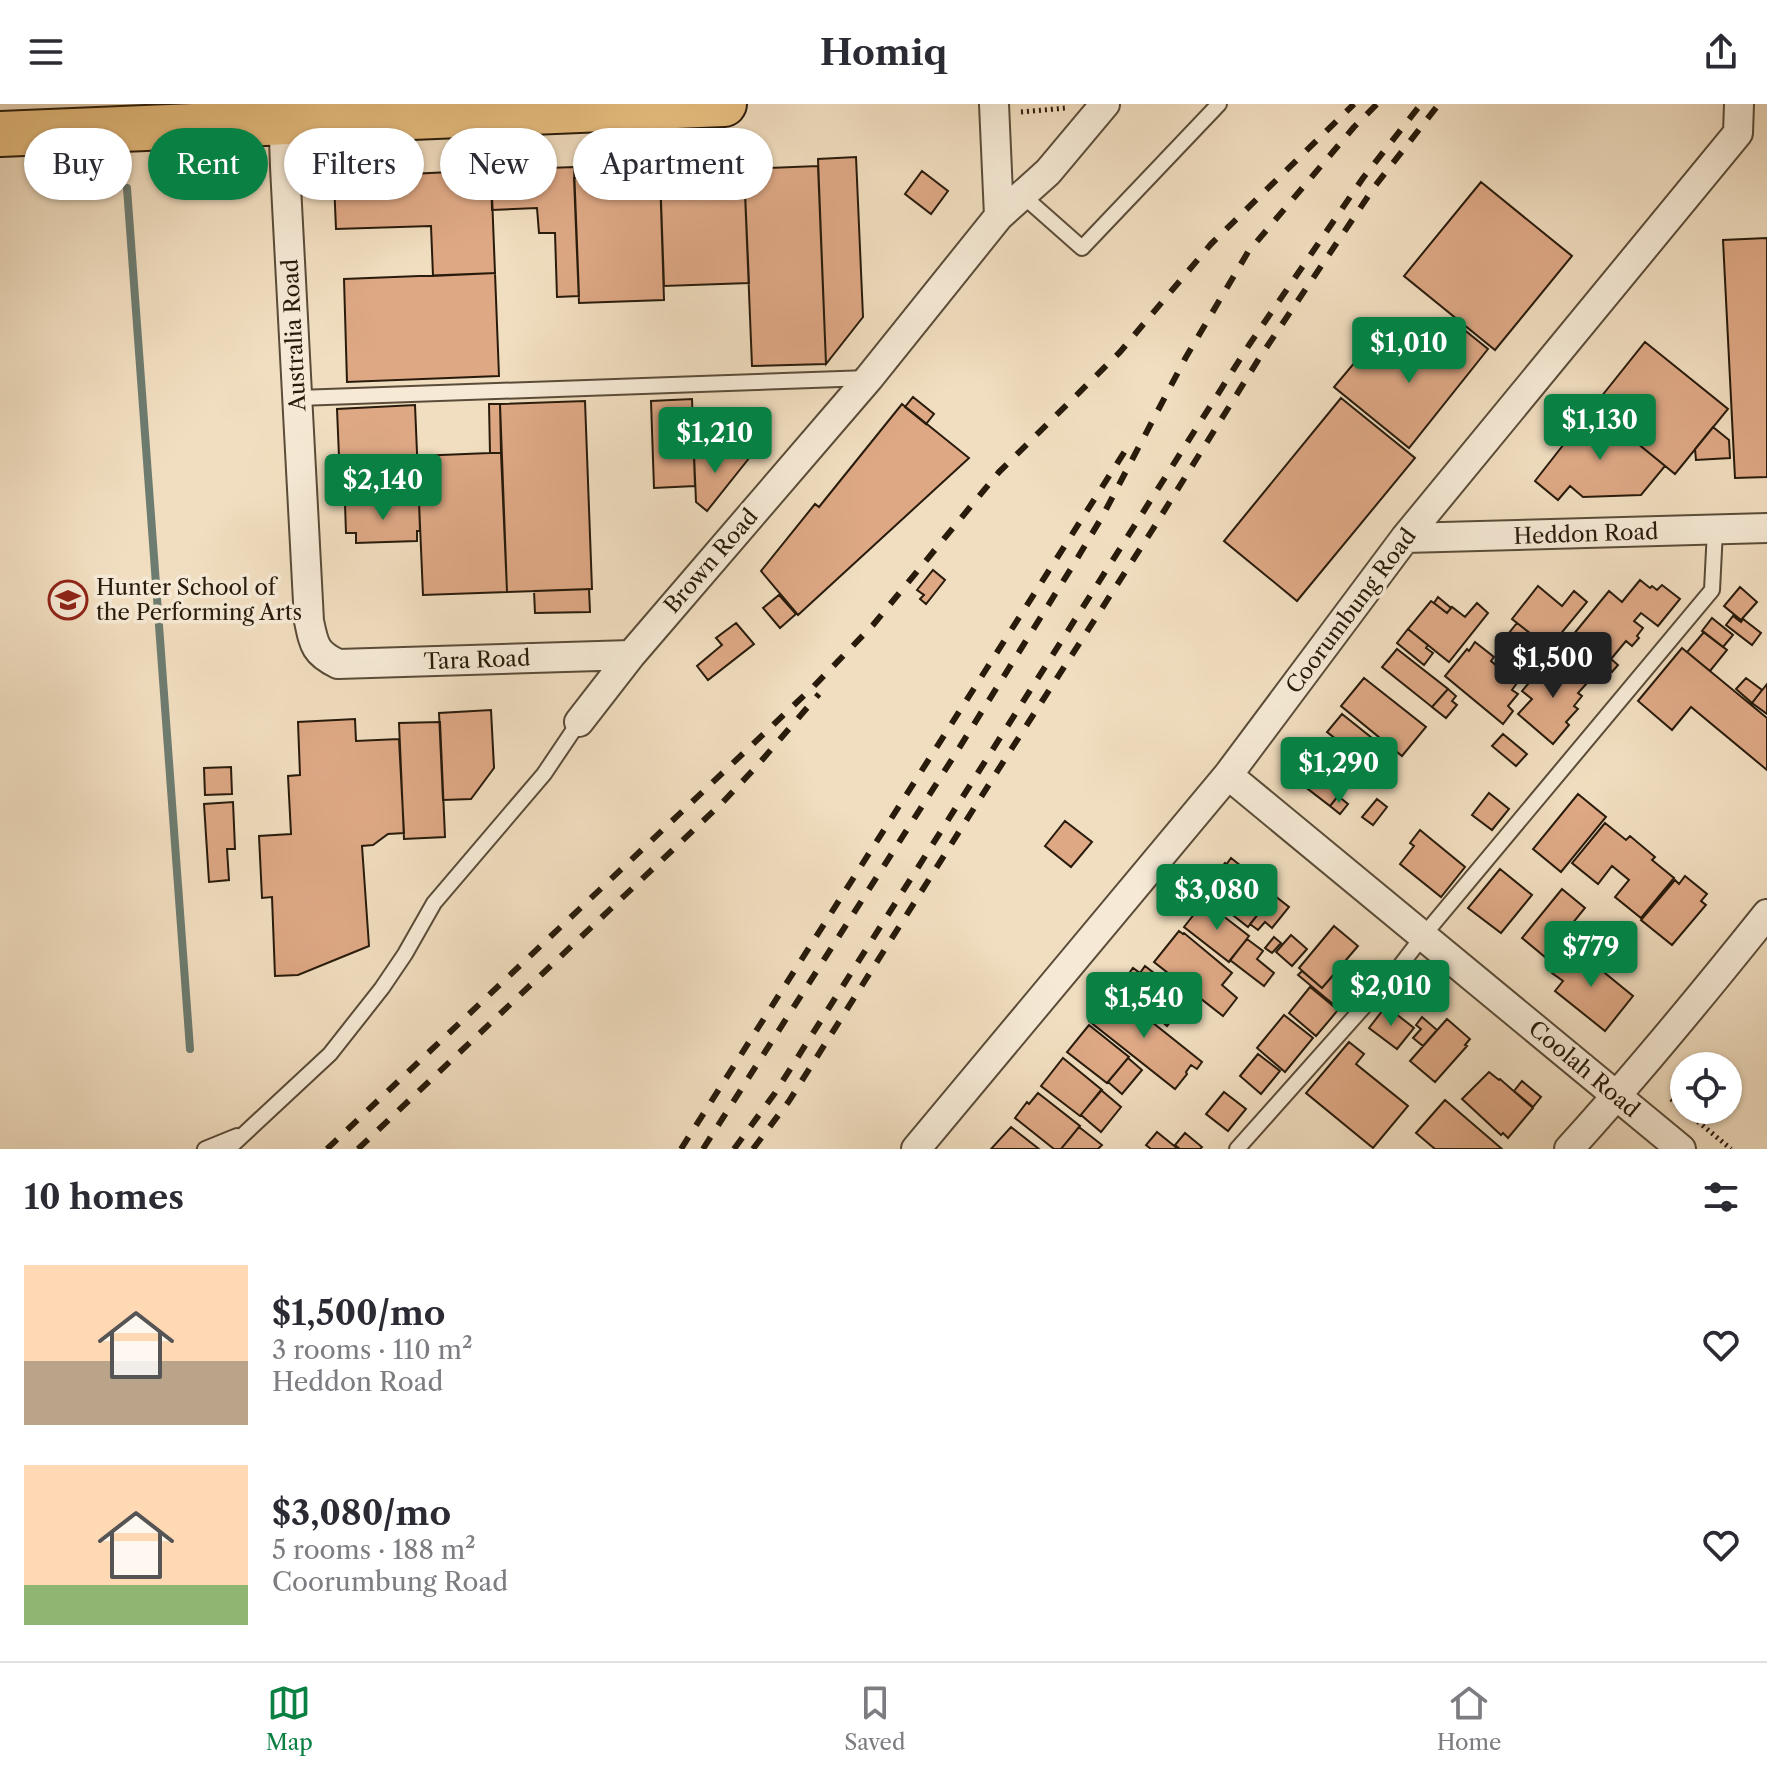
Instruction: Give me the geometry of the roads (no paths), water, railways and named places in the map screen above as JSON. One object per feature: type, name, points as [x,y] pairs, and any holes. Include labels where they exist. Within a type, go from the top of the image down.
[{"type":"main road","points":[[0,134],[283,113],[724,104]]},
{"type":"street","points":[[994,104],[999,216]]},
{"type":"street","name":"Brown Road","points":[[579,722],[631,655],[869,378],[999,216],[1048,172],[1105,104]]},
{"type":"street","name":"Coorumbung Road","points":[[916,1149],[1228,775],[1405,538],[1738,133],[1739,104]]},
{"type":"street","name":"Australia Road","points":[[283,113],[309,621],[314,645],[324,657]]},
{"type":"street","name":"Heddon Road","points":[[1405,538],[1767,528]]},
{"type":"street","name":"Tara Road","points":[[324,657],[338,664],[347,664],[631,655]]},
{"type":"street","name":"Coolah Road","points":[[1228,775],[1681,1149]]},
{"type":"street","points":[[1569,1149],[1617,1096],[1767,914]]},
{"type":"lane","points":[[1022,195],[1082,248],[1219,104]]},
{"type":"lane","points":[[298,398],[869,378]]},
{"type":"lane","points":[[1237,1149],[1400,966],[1712,590],[1715,530]]},
{"type":"lane","points":[[228,1149],[330,1054],[382,988],[434,903],[544,774],[579,722]]},
{"type":"lane","points":[[205,1149],[245,1133]]},
{"type":"waterway","points":[[128,200],[190,1049]]},
{"type":"railway","points":[[327,1149],[814,686],[873,625],[999,472],[1120,352],[1211,244],[1354,104]]},
{"type":"railway","points":[[703,1149],[1072,567],[1102,517],[1186,357],[1248,252],[1377,104]]},
{"type":"railway","points":[[734,1149],[775,1093],[1249,345],[1363,178],[1421,104]]},
{"type":"railway","points":[[753,1149],[789,1101],[1260,357],[1375,186],[1439,104]]},
{"type":"railway","points":[[681,1149],[1125,451]]},
{"type":"railway","points":[[358,1149],[723,802],[819,694]]},
{"type":"place","name":"Hunter School of the Performing Arts","points":[[68,600]]}]
